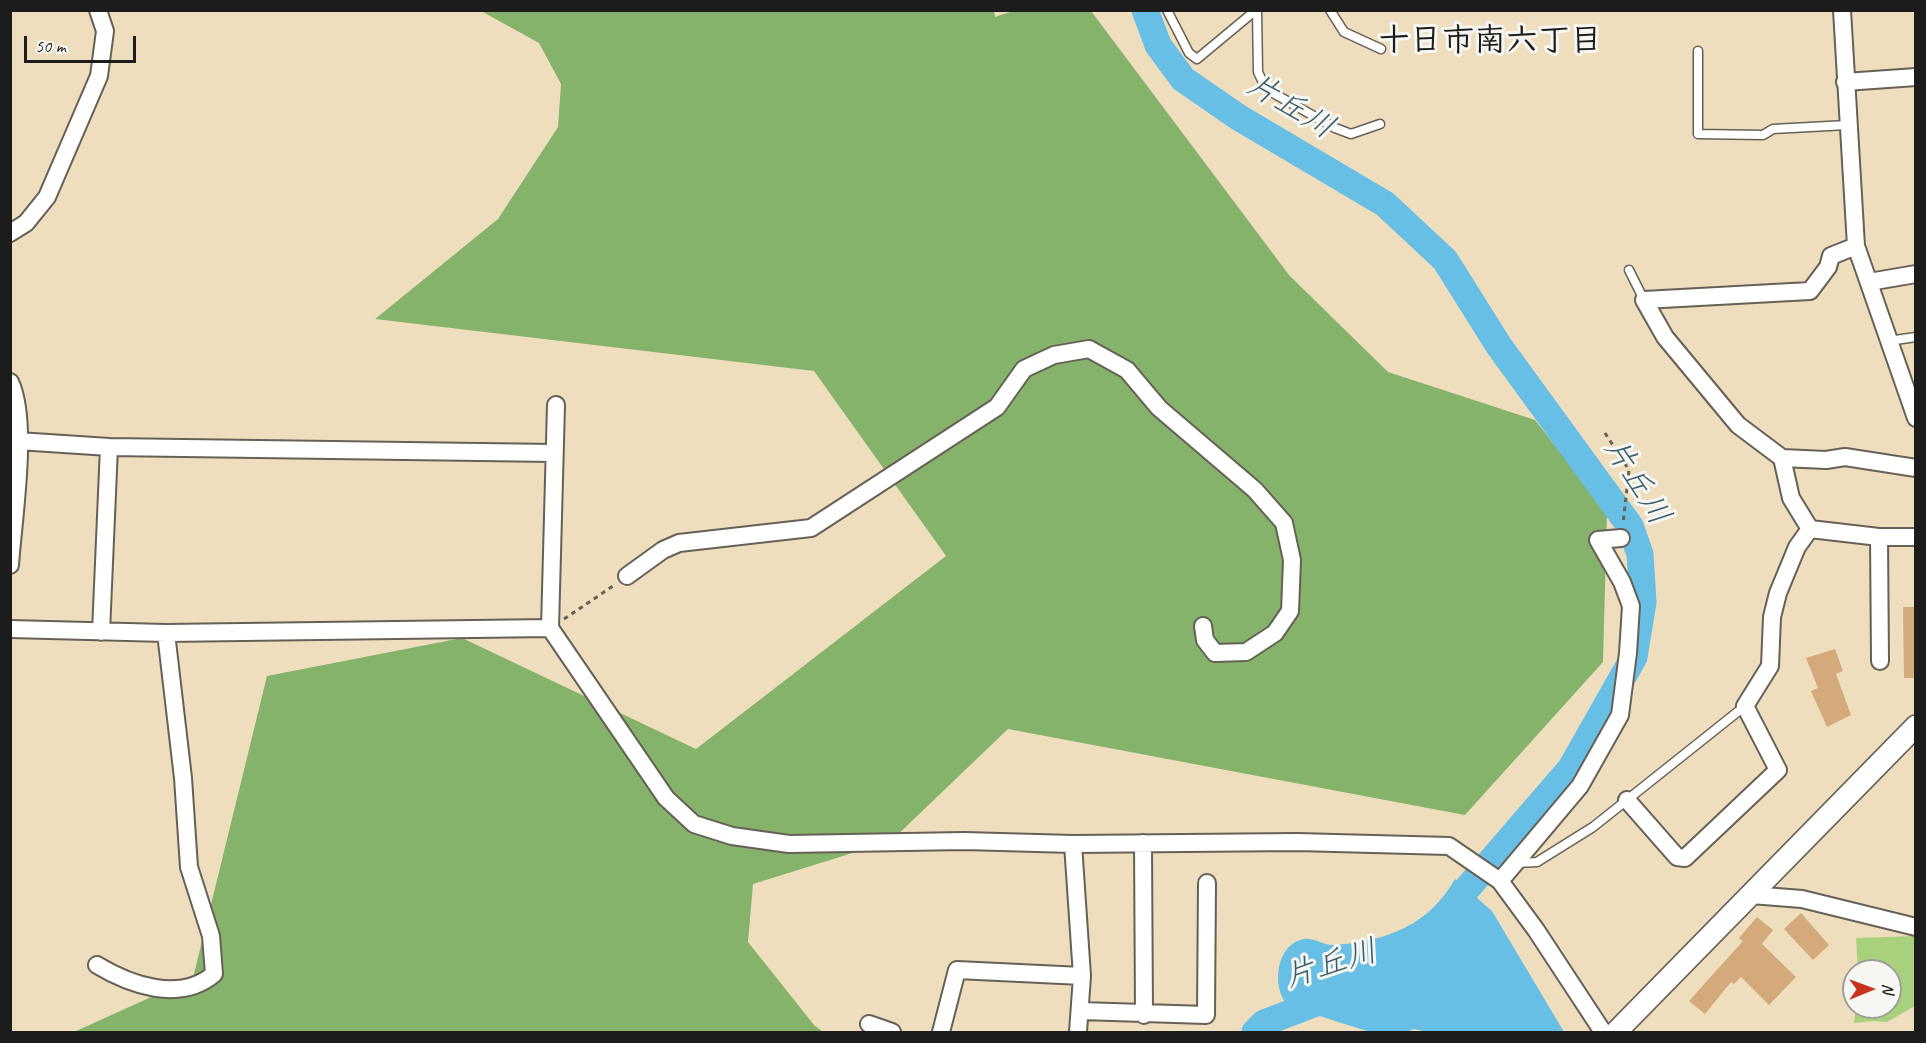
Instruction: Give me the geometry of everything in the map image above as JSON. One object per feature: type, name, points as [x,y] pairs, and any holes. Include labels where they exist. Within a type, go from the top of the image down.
[{"type":"street","points":[[10,232],[26,223],[47,197],[99,76],[105,31],[98,10]]},
{"type":"street","points":[[1842,10],[1847,125],[1856,246],[1916,418]]},
{"type":"street","points":[[1845,82],[1916,77]]},
{"type":"street","points":[[1856,246],[1831,256],[1828,267],[1810,291],[1644,300],[1665,337],[1738,425],[1782,458],[1826,460],[1845,457],[1916,468]]},
{"type":"street","points":[[1869,282],[1916,274]]},
{"type":"street","points":[[627,576],[663,550],[679,543],[811,528],[997,407],[1024,369],[1054,355],[1089,349],[1126,370],[1159,408],[1255,490],[1284,524],[1292,560],[1293,595],[1290,610],[1275,633],[1246,652],[1215,653],[1205,640],[1203,626]]},
{"type":"street","points":[[10,382],[17,395],[18,441],[10,565]]},
{"type":"street","points":[[556,405],[550,628],[666,798],[694,824],[732,836],[789,844],[964,841],[1073,844],[1297,842],[1449,846],[1500,881],[1536,930],[1603,1032]]},
{"type":"street","points":[[18,441],[109,447],[555,453]]},
{"type":"street","points":[[101,632],[109,447]]},
{"type":"street","points":[[1782,458],[1791,498],[1810,529]]},
{"type":"street","points":[[1810,529],[1878,537],[1916,537]]},
{"type":"street","points":[[1627,800],[1677,856],[1685,858],[1778,770],[1745,706],[1770,666],[1772,617],[1778,593],[1797,547],[1810,529]]},
{"type":"street","points":[[1878,537],[1880,661]]},
{"type":"street","points":[[1500,881],[1580,786],[1620,715],[1631,606],[1622,582],[1598,540],[1621,538]]},
{"type":"street","points":[[10,629],[166,633],[550,628]]},
{"type":"street","points":[[97,965],[120,979],[147,988],[183,988],[205,982],[214,974],[211,936],[189,867],[183,778],[166,633]]},
{"type":"street","points":[[1616,1032],[1916,726]]},
{"type":"street","points":[[1143,843],[1144,1015]]},
{"type":"street","points":[[1073,844],[1082,976],[1078,1032]]},
{"type":"street","points":[[1080,1011],[1144,1015],[1206,1015],[1207,883]]},
{"type":"street","points":[[1751,895],[1802,899],[1916,927]]},
{"type":"street","points":[[941,1032],[957,970],[1082,976]]},
{"type":"street","points":[[869,1024],[892,1032]]},
{"type":"lane","points":[[1167,10],[1189,53],[1197,59],[1257,10]]},
{"type":"lane","points":[[1257,10],[1258,72],[1266,88],[1335,128],[1351,134],[1380,124]]},
{"type":"lane","points":[[1330,10],[1344,32],[1381,50]]},
{"type":"lane","points":[[1698,51],[1698,134],[1763,135],[1773,129],[1847,125]]},
{"type":"lane","points":[[1629,270],[1644,300]]},
{"type":"lane","points":[[1888,341],[1916,337]]},
{"type":"lane","points":[[1513,863],[1537,862],[1593,827],[1745,706]]},
{"type":"path","points":[[1605,433],[1629,470],[1621,538]]},
{"type":"path","points":[[550,628],[627,576]]},
{"type":"green space","points":[[994,10],[995,17],[1013,11],[1091,11],[1289,275],[1388,372],[1535,420],[1607,512],[1603,662],[1465,815],[1008,729],[891,841],[753,884],[748,942],[814,1025],[823,1032],[74,1032],[193,978],[267,676],[462,638],[696,749],[946,556],[814,371],[375,319],[498,219],[558,127],[561,84],[539,43],[481,11]]},
{"type":"green space","points":[[1915,936],[1915,1006],[1902,1013],[1902,959],[1857,959],[1856,938]]},
{"type":"green space","points":[[1854,1019],[1892,1019],[1887,1022],[1854,1023]]},
{"type":"water","points":[[1455,879],[1492,911],[1564,1032],[1427,1032],[1414,1029],[1406,1032],[1370,1032],[1288,1006],[1283,999],[1278,980],[1281,960],[1285,951],[1292,944],[1305,939],[1335,945],[1354,943],[1405,928],[1433,908]]},
{"type":"building","points":[[1903,607],[1916,607],[1916,678],[1904,678]]},
{"type":"building","points":[[1835,649],[1843,671],[1836,674],[1851,715],[1827,727],[1811,691],[1818,688],[1806,658]]},
{"type":"building","points":[[1801,913],[1829,945],[1813,960],[1784,929]]},
{"type":"building","points":[[1757,917],[1773,930],[1762,944],[1796,977],[1769,1005],[1741,977],[1734,984],[1731,982],[1705,1014],[1689,1001],[1743,941],[1739,938]]},
{"type":"waterway","name":"片丘川","points":[[1145,10],[1158,45],[1183,79],[1238,117],[1385,204],[1445,260],[1499,346],[1630,526],[1640,554],[1643,602],[1634,657],[1571,768],[1465,891],[1445,920]]},
{"type":"waterway","name":"片丘川","points":[[1255,1032],[1264,1023],[1332,997]]},
{"type":"district","name":"十日市南六丁目","points":[[1490,42]]}]
